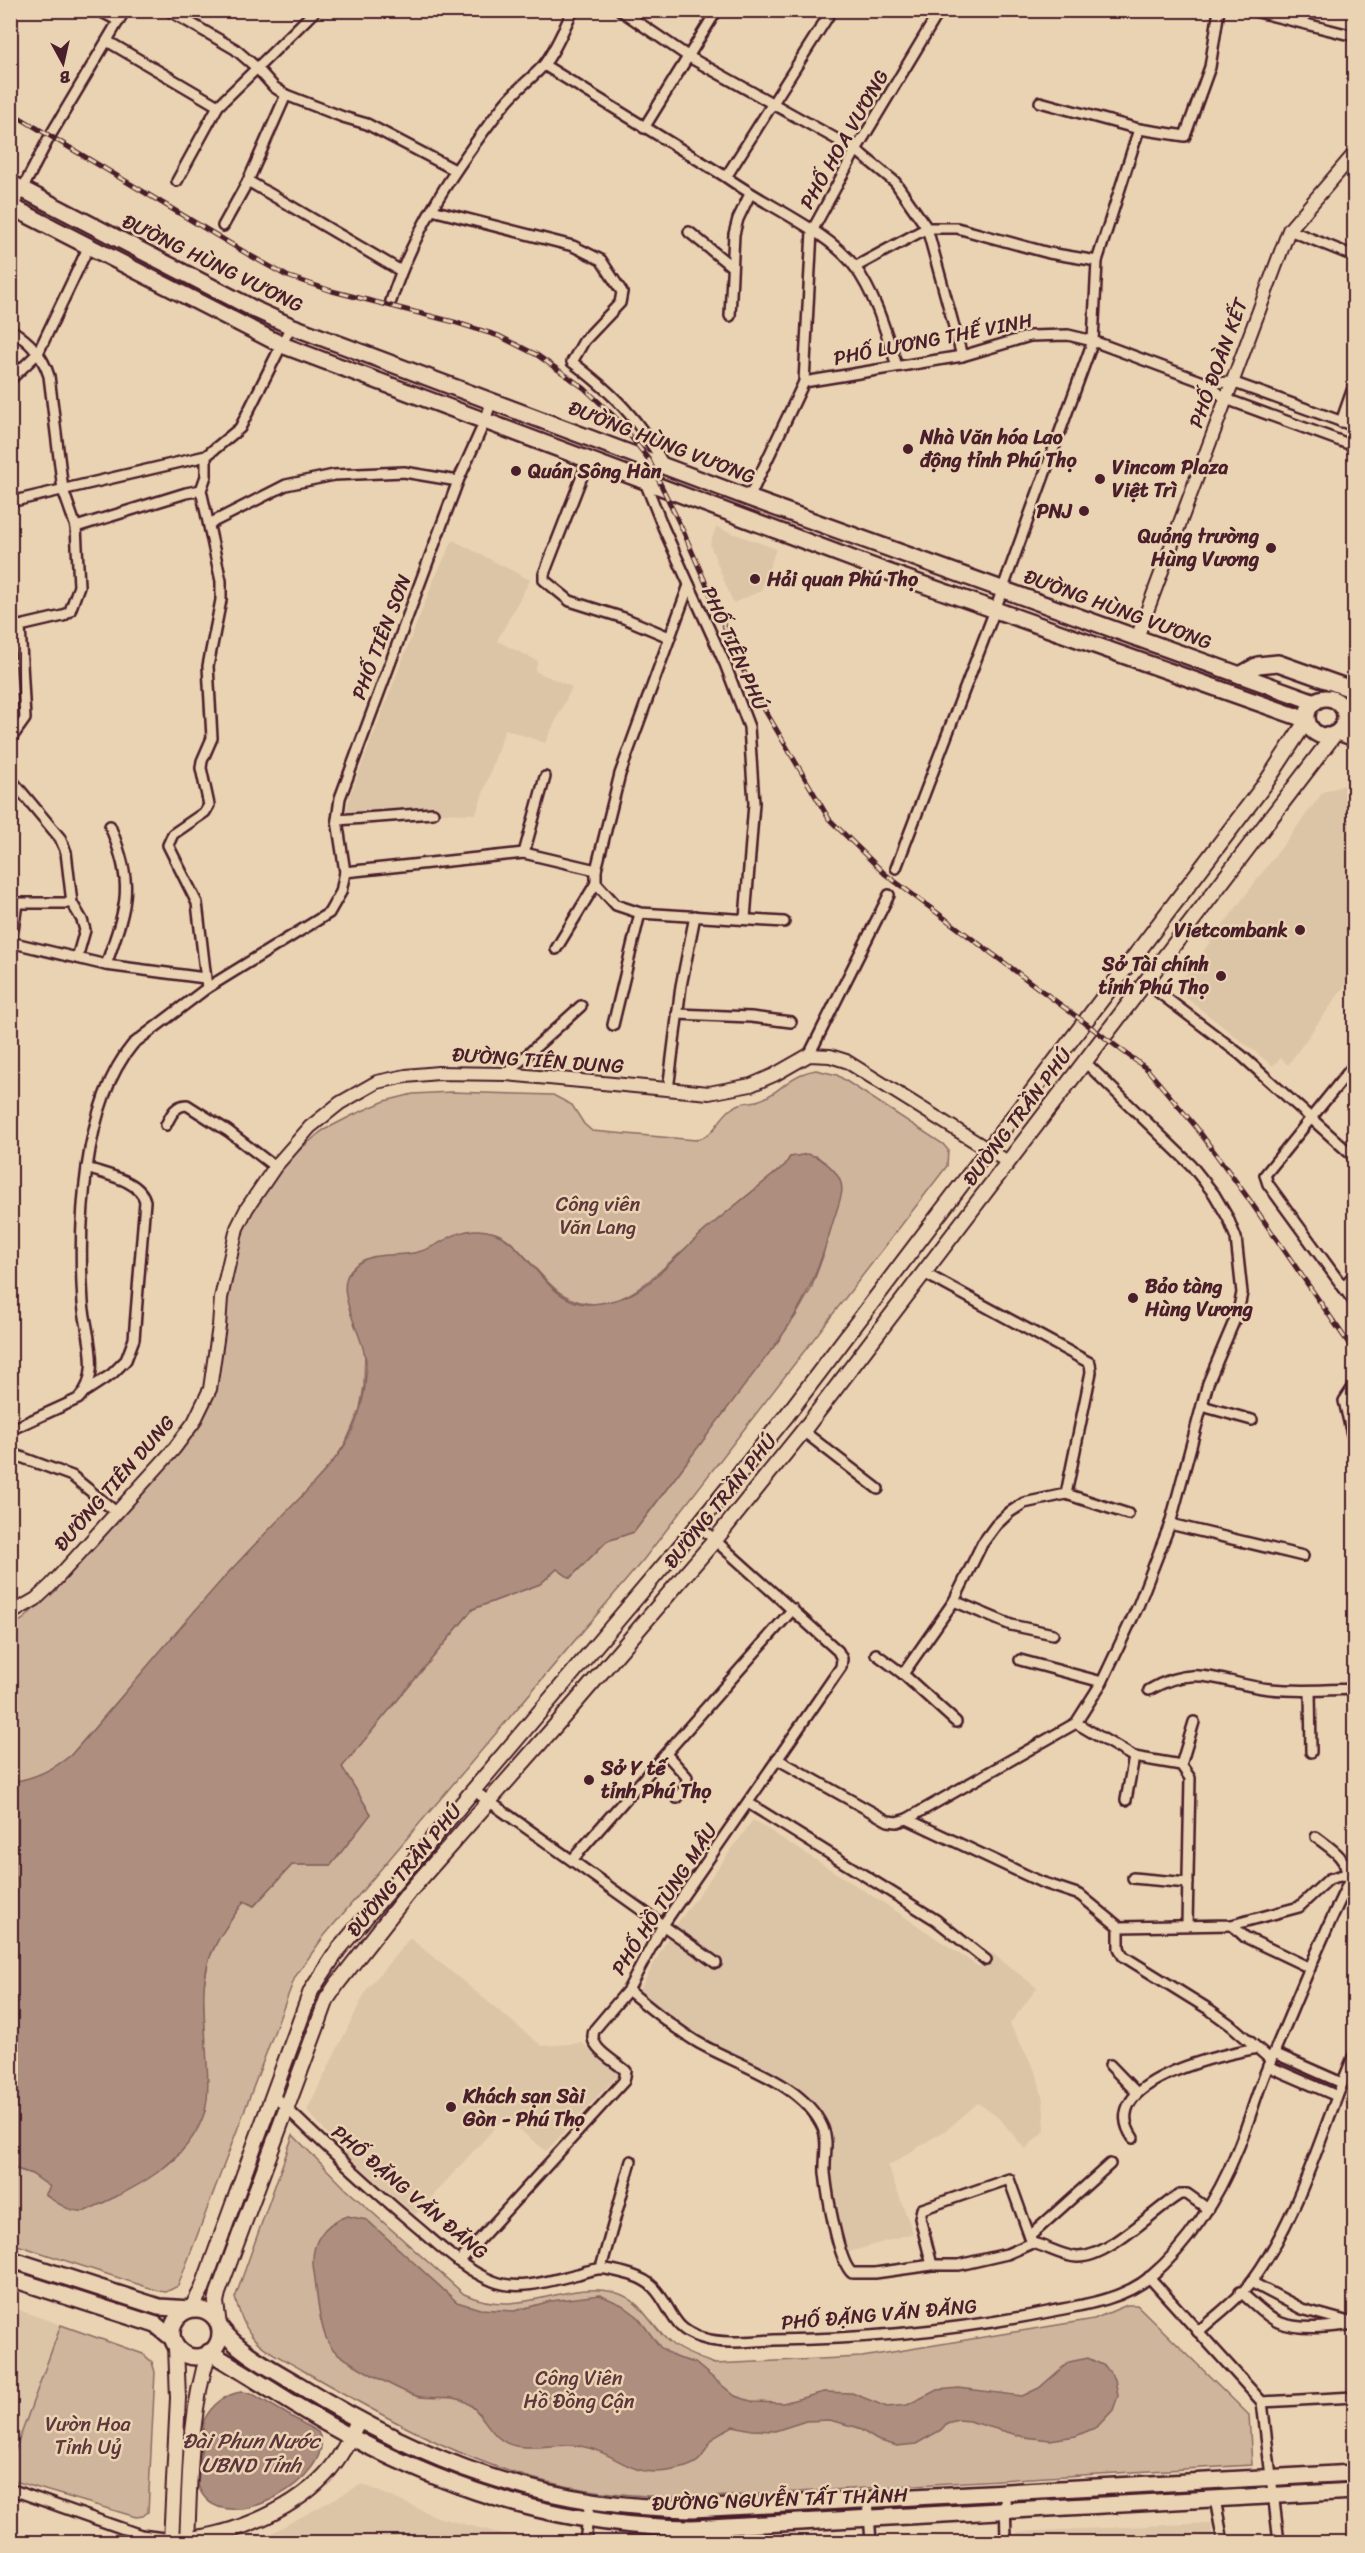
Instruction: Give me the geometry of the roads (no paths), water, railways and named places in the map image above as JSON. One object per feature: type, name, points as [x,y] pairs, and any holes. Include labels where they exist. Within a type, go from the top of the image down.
[{"type":"main road","name":"ĐƯỜNG HÙNG VƯƠNG","points":[[16,186],[247,306],[291,326],[748,498],[1315,702]]},
{"type":"main road","points":[[12,207],[88,248],[282,345],[645,482],[995,610],[1307,720]]},
{"type":"main road","points":[[1240,675],[1258,665],[1278,663],[1354,690]]},
{"type":"main road","points":[[1336,734],[1350,713],[1332,699],[1323,698],[1315,702],[1308,710],[1307,720],[1311,729],[1317,734],[1326,736],[1336,734],[1354,738]]},
{"type":"main road","name":"ĐƯỜNG TRẦN PHÚ","points":[[191,2309],[202,2289],[311,1991],[321,1974],[338,1950],[698,1525],[787,1415],[1265,783],[1307,720]]},
{"type":"main road","name":"ĐƯỜNG TRẦN PHÚ","points":[[219,2326],[217,2298],[327,1999],[337,1984],[410,1890],[715,1540],[803,1431],[1336,734]]},
{"type":"main road","points":[[321,1974],[337,1984]]},
{"type":"main road","points":[[10,2259],[159,2307],[208,2312],[219,2326],[218,2341],[209,2352],[195,2406],[187,2541]]},
{"type":"main road","points":[[10,2278],[156,2325],[191,2356],[209,2352]]},
{"type":"main road","points":[[191,2309],[182,2313],[172,2328],[178,2398],[171,2541],[187,2541],[249,2523],[296,2499],[324,2476],[351,2437],[358,2421]]},
{"type":"main road","name":"ĐƯỜNG NGUYỄN TẤT THÀNH","points":[[219,2326],[231,2340],[247,2352],[358,2421],[476,2473],[533,2491],[633,2506],[693,2509],[1354,2473]]},
{"type":"main road","name":"ĐƯỜNG NGUYỄN TẤT THÀNH","points":[[209,2352],[351,2437],[435,2476],[529,2509],[685,2535],[869,2518],[1354,2491]]},
{"type":"street","points":[[99,10],[119,21]]},
{"type":"street","points":[[12,207],[16,186],[125,10]]},
{"type":"street","points":[[168,10],[235,49],[274,87],[286,95],[367,124],[455,170]]},
{"type":"street","points":[[177,181],[218,106],[316,10]]},
{"type":"street","points":[[392,301],[400,271],[455,170],[505,103],[543,65],[573,10]]},
{"type":"street","points":[[620,10],[689,57],[856,150],[895,182],[927,228],[962,356]]},
{"type":"street","points":[[644,128],[717,10]]},
{"type":"street","points":[[726,177],[774,105],[832,10]]},
{"type":"street","name":"PHỐ HOA VƯƠNG","points":[[748,498],[804,382],[812,231],[856,150],[940,10]]},
{"type":"street","points":[[1040,102],[1139,129],[1181,136],[1187,133],[1210,68],[1219,10]]},
{"type":"street","points":[[1250,10],[1354,36]]},
{"type":"street","points":[[107,41],[218,106]]},
{"type":"street","points":[[543,65],[839,249],[855,267],[883,323],[897,366]]},
{"type":"street","points":[[223,226],[248,181],[286,95]]},
{"type":"street","points":[[896,868],[995,610],[1093,341],[1097,261],[1139,129]]},
{"type":"street","name":"PHỐ ĐOÀN KẾT","points":[[1137,638],[1289,230],[1354,154]]},
{"type":"street","points":[[248,181],[400,271]]},
{"type":"street","points":[[730,316],[734,234],[738,219],[750,194]]},
{"type":"street","points":[[432,210],[573,246],[601,260],[623,297],[584,341],[572,362],[630,413],[648,435],[664,465]]},
{"type":"street","points":[[855,267],[927,228],[957,228],[1049,253],[1097,261]]},
{"type":"street","points":[[1289,230],[1354,256]]},
{"type":"street","points":[[689,232],[731,266]]},
{"type":"street","points":[[10,380],[38,353],[88,248]]},
{"type":"street","points":[[10,502],[206,456],[240,428],[291,326]]},
{"type":"street","points":[[10,329],[31,343],[44,362],[49,376],[63,490],[76,527],[79,586],[70,611],[63,616],[20,626],[10,623]]},
{"type":"street","name":"PHỐ LƯƠNG THẾ VINH","points":[[804,382],[962,356],[1030,336],[1068,335],[1093,341],[1206,383],[1226,399],[1354,446]]},
{"type":"street","name":"PHỐ LƯƠNG THẾ VINH","points":[[1206,383],[1232,382],[1354,426]]},
{"type":"street","points":[[1341,422],[1354,385]]},
{"type":"street","name":"PHỐ TIÊN SƠN","points":[[206,983],[329,913],[341,892],[345,872],[337,820],[340,798],[458,481],[492,400]]},
{"type":"street","points":[[206,456],[206,476],[201,490],[221,580],[221,600],[208,666],[212,738],[201,768],[209,805],[205,812],[172,834],[168,845],[176,865],[194,895],[200,920],[206,983]]},
{"type":"street","points":[[588,461],[544,574],[544,580],[570,601],[624,618],[669,637]]},
{"type":"street","points":[[209,524],[286,485],[334,475],[404,472],[458,481]]},
{"type":"street","points":[[645,482],[689,585]]},
{"type":"street","points":[[76,527],[201,490]]},
{"type":"street","name":"PHỐ TIÊN PHÚ","points":[[596,883],[596,870],[620,774],[689,585]]},
{"type":"street","name":"PHỐ TIÊN PHÚ","points":[[689,585],[725,664],[749,727],[754,803],[745,919]]},
{"type":"street","points":[[10,740],[26,719],[20,626]]},
{"type":"street","points":[[524,853],[546,777]]},
{"type":"street","points":[[10,778],[60,838],[68,860],[72,903],[85,930],[77,958]]},
{"type":"street","points":[[337,820],[433,813]]},
{"type":"street","points":[[106,965],[125,910],[127,893],[120,851],[110,825]]},
{"type":"street","points":[[345,872],[524,853],[596,870]]},
{"type":"street","points":[[556,949],[596,883],[616,905],[640,913],[784,922]]},
{"type":"street","points":[[889,895],[809,1055],[830,1056],[846,1061],[1008,1162]]},
{"type":"street","points":[[72,903],[14,902],[11,945],[206,983]]},
{"type":"street","points":[[613,1024],[640,913]]},
{"type":"street","points":[[668,1090],[677,1014],[695,916]]},
{"type":"street","points":[[1145,982],[1241,1054],[1354,1157]]},
{"type":"street","points":[[86,1391],[90,1367],[89,1335],[83,1304],[83,1233],[87,1168],[98,1114],[123,1055],[206,983]]},
{"type":"street","points":[[506,1074],[581,1006]]},
{"type":"street","points":[[677,1014],[751,1017],[792,1022]]},
{"type":"street","name":"ĐƯỜNG TIÊN DUNG","points":[[10,1614],[36,1599],[51,1585],[174,1449],[194,1422],[212,1379],[221,1298],[237,1228],[247,1208],[275,1167],[325,1113],[360,1090],[377,1082],[406,1076],[438,1073],[506,1074],[709,1093],[751,1085],[809,1055]]},
{"type":"street","points":[[777,1759],[888,1821],[897,1822],[907,1819],[1076,1723],[1102,1682],[1138,1606],[1170,1524],[1208,1383],[1231,1332],[1242,1293],[1236,1238],[1214,1194],[1191,1165],[1084,1061]]},
{"type":"street","points":[[1354,1065],[1312,1120],[1266,1171],[1265,1175],[1268,1184],[1354,1302]]},
{"type":"street","points":[[166,1125],[175,1110],[181,1105],[187,1105],[228,1131],[275,1167]]},
{"type":"street","points":[[10,1430],[78,1399],[126,1360],[134,1338],[145,1201],[143,1192],[135,1186],[87,1168]]},
{"type":"street","points":[[924,1273],[1090,1363],[1091,1372],[1066,1494]]},
{"type":"street","points":[[1343,1287],[1354,1275]]},
{"type":"street","points":[[1354,1386],[1344,1401],[1354,1443]]},
{"type":"street","points":[[1202,1406],[1252,1420]]},
{"type":"street","points":[[803,1431],[878,1489]]},
{"type":"street","points":[[10,1453],[72,1476],[116,1512]]},
{"type":"street","points":[[903,1674],[954,1601],[977,1552],[996,1525],[1023,1503],[1066,1494],[1128,1514]]},
{"type":"street","points":[[1170,1524],[1303,1556]]},
{"type":"street","name":"PHỐ HỒ TÙNG MẬU","points":[[459,2262],[624,2081],[626,2071],[594,2044],[592,2034],[628,1990],[663,1925],[841,1667],[842,1659],[838,1651],[698,1525]]},
{"type":"street","points":[[954,1601],[1011,1625],[1053,1634]]},
{"type":"street","points":[[572,1860],[667,1755],[793,1609]]},
{"type":"street","points":[[876,1654],[903,1674],[956,1722]]},
{"type":"street","points":[[1020,1660],[1102,1682]]},
{"type":"street","points":[[1149,1690],[1176,1676],[1193,1675],[1263,1689],[1310,1691],[1354,1689]]},
{"type":"street","points":[[1310,1691],[1311,1752]]},
{"type":"street","points":[[1187,1925],[1191,1825],[1190,1778],[1182,1765],[1194,1722]]},
{"type":"street","points":[[1076,1723],[1134,1757],[1182,1765]]},
{"type":"street","points":[[667,1755],[687,1777],[686,1787],[678,1798]]},
{"type":"street","points":[[1126,1800],[1134,1757]]},
{"type":"street","points":[[473,1790],[716,1963]]},
{"type":"street","points":[[748,1803],[936,1920],[986,1960]]},
{"type":"street","points":[[907,1819],[1041,1882],[1080,1895],[1119,1927],[1232,1924],[1299,1907],[1329,1880],[1352,1875],[1339,1855],[1317,1838]]},
{"type":"street","name":"PHỐ ĐẶNG VĂN ĐĂNG","points":[[272,2094],[338,2159],[459,2262],[496,2283],[514,2285],[538,2284],[601,2268],[627,2274],[654,2288],[672,2318],[681,2328],[697,2337],[732,2341],[840,2339],[986,2323],[1093,2302],[1119,2294],[1149,2277],[1175,2251],[1208,2209],[1235,2156],[1271,2060],[1352,1875]]},
{"type":"street","points":[[1133,1878],[1188,1883]]},
{"type":"street","points":[[1232,1924],[1245,1937],[1310,1968]]},
{"type":"street","points":[[1119,1927],[1119,1948],[1123,1956],[1210,2010],[1271,2060],[1336,2096]]},
{"type":"street","points":[[628,1990],[694,2040],[775,2080],[798,2098],[819,2122],[827,2141],[826,2180],[842,2255],[848,2270],[860,2274],[932,2265],[959,2265],[1007,2254],[1031,2240],[1110,2164]]},
{"type":"street","points":[[1133,2138],[1125,2125],[1124,2117],[1129,2101],[1137,2093],[1189,2065],[1257,2048]]},
{"type":"street","points":[[1198,2332],[1251,2282],[1281,2232],[1301,2190],[1354,2055]]},
{"type":"street","points":[[1271,2060],[1342,2083]]},
{"type":"street","points":[[1110,2065],[1137,2093]]},
{"type":"street","points":[[601,2268],[631,2161]]},
{"type":"street","points":[[932,2265],[920,2218],[922,2209],[1009,2179],[1031,2240],[1066,2255],[1087,2256],[1129,2233],[1180,2194],[1186,2194],[1208,2209]]},
{"type":"street","points":[[1149,2277],[1262,2402],[1279,2542]]},
{"type":"street","points":[[1251,2282],[1302,2309],[1354,2323]]},
{"type":"street","points":[[1240,2292],[1272,2318],[1285,2323],[1313,2327],[1354,2323]]},
{"type":"street","points":[[1262,2402],[1354,2397]]},
{"type":"street","points":[[12,2491],[137,2539],[171,2541]]},
{"type":"street","points":[[1005,2493],[1006,2542]]},
{"type":"street","points":[[1215,2499],[1223,2542]]},
{"type":"street","points":[[585,2542],[590,2500]]},
{"type":"street","points":[[868,2500],[871,2542]]},
{"type":"water","points":[[808,1154],[831,1167],[839,1178],[842,1190],[823,1254],[811,1284],[779,1340],[634,1532],[607,1541],[570,1578],[557,1569],[540,1584],[473,1609],[342,1767],[371,1814],[331,1865],[292,1865],[254,1906],[244,1901],[212,1952],[206,1971],[204,1992],[207,2103],[197,2130],[186,2146],[157,2173],[85,2211],[69,2209],[45,2195],[50,2187],[32,2174],[11,2167],[11,1782],[43,1773],[71,1755],[209,1595],[326,1470],[346,1443],[364,1394],[366,1373],[364,1350],[346,1294],[346,1281],[351,1270],[368,1258],[418,1252],[452,1236],[474,1230],[491,1232],[505,1238],[517,1248],[549,1285],[576,1302],[585,1304],[615,1300],[637,1291],[656,1277],[701,1234],[785,1165],[790,1157]]},
{"type":"water","points":[[347,2216],[367,2220],[457,2302],[480,2309],[514,2311],[551,2301],[600,2295],[622,2305],[637,2316],[660,2347],[675,2357],[695,2363],[735,2396],[754,2402],[783,2403],[824,2392],[852,2393],[887,2407],[907,2405],[937,2390],[959,2388],[1022,2396],[1039,2388],[1069,2362],[1088,2358],[1105,2366],[1115,2379],[1118,2396],[1113,2410],[1097,2427],[1076,2436],[1050,2440],[1024,2437],[958,2420],[947,2423],[941,2430],[916,2444],[897,2446],[877,2440],[856,2427],[829,2420],[806,2421],[775,2431],[733,2426],[717,2435],[695,2463],[661,2472],[636,2469],[594,2449],[580,2446],[516,2446],[500,2439],[466,2402],[413,2395],[359,2368],[331,2347],[319,2311],[314,2253],[324,2230]]},
{"type":"water","name":"Đài Phun Nước UBND Tỉnh","points":[[241,2392],[251,2393],[318,2432],[321,2449],[312,2466],[296,2483],[275,2497],[252,2507],[229,2509],[210,2502],[198,2485],[204,2420],[219,2401]]},
{"type":"railway","points":[[10,112],[287,276],[332,291],[454,322],[499,336],[537,355],[584,388],[617,419],[649,460],[684,533],[749,683],[829,819],[885,874],[1147,1069],[1196,1127],[1354,1351]]},
{"type":"place","name":"Nhà Văn hóa Lao động tỉnh Phú Thọ","points":[[908,449]]},
{"type":"place","name":"Quán Sông Hàn","points":[[516,471]]},
{"type":"place","name":"Vincom Plaza Việt Trì","points":[[1100,479]]},
{"type":"place","name":"PNJ","points":[[1084,511]]},
{"type":"place","name":"Quảng trường Hùng Vương","points":[[1271,548]]},
{"type":"place","name":"Hải quan Phú Thọ","points":[[755,579]]},
{"type":"place","name":"Vietcombank","points":[[1300,930]]},
{"type":"place","name":"Sở Tài chính tỉnh Phú Thọ","points":[[1221,976]]},
{"type":"place","name":"Bảo tàng Hùng Vương","points":[[1133,1298]]},
{"type":"place","name":"Sở Y tế tỉnh Phú Thọ","points":[[589,1780]]},
{"type":"place","name":"Khách sạn Sài Gòn - Phú Thọ","points":[[451,2107]]},
{"type":"park label","name":"Công viên Văn Lang","points":[[598,1216]]},
{"type":"park label","name":"Công Viên Hồ Đồng Cận","points":[[579,2390]]},
{"type":"park label","name":"Vườn Hoa Tỉnh Uỷ","points":[[88,2436]]}]
